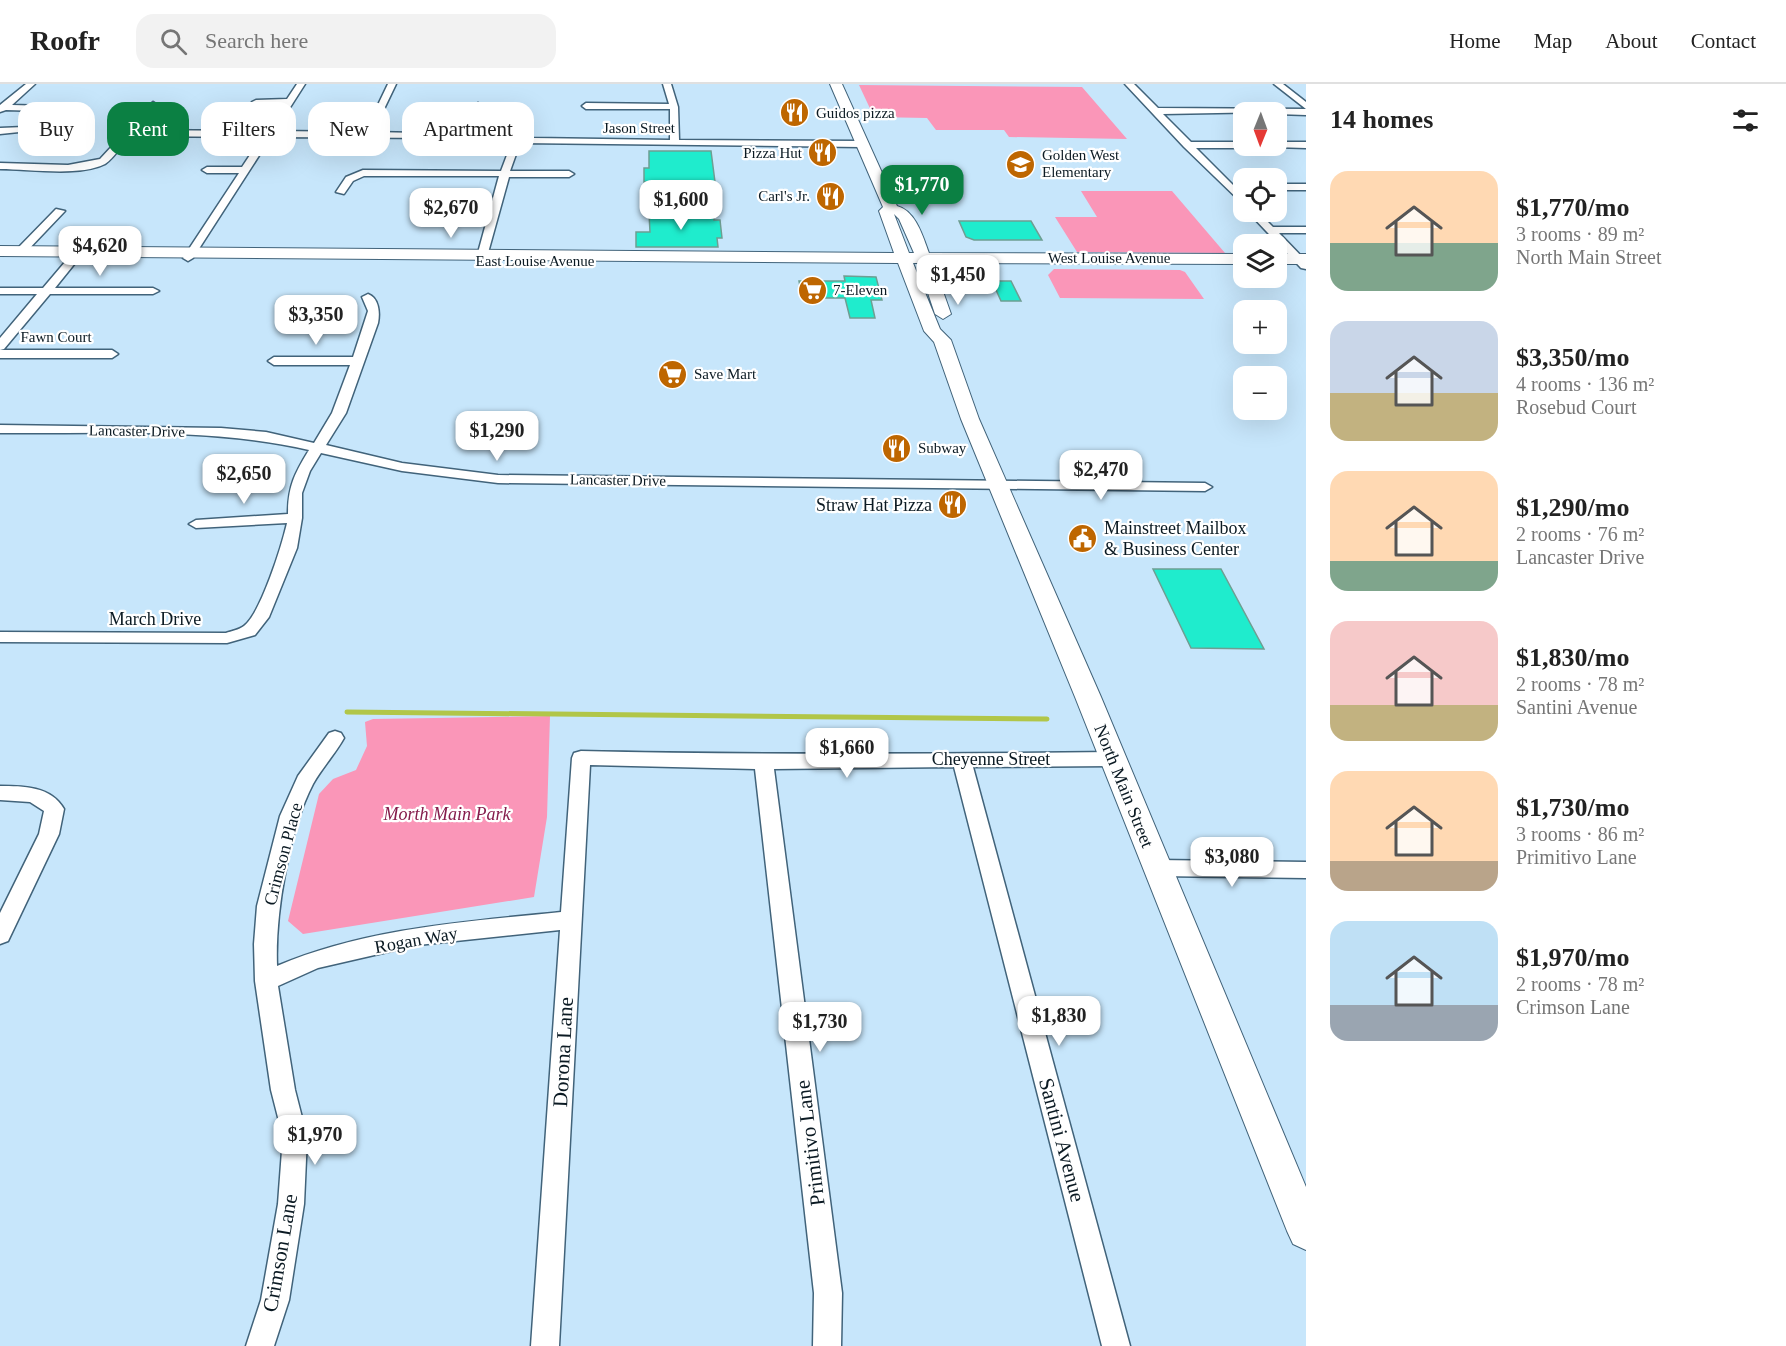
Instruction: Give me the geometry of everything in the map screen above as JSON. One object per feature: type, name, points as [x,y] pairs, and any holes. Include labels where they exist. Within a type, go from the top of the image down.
[{"type":"main road","name":"North Main Street","points":[[836,84],[891,208],[901,212],[925,260],[949,332],[942,340]]},
{"type":"main road","name":"North Main Street","points":[[891,208],[886,211],[932,331],[942,340],[960,394],[1113,759],[1306,1231]]},
{"type":"main road","name":"East Louise Avenue","points":[[0,251],[482,258],[925,260]]},
{"type":"main road","name":"East Louise Avenue","points":[[0,256],[190,255]]},
{"type":"main road","name":"West Louise Avenue","points":[[925,260],[1233,259]]},
{"type":"main road","name":"West Louise Avenue","points":[[925,260],[1233,266]]},
{"type":"main road","points":[[1287,261],[1304,263]]},
{"type":"main road","points":[[1287,265],[1304,263]]},
{"type":"street","points":[[2,109],[31,84]]},
{"type":"street","points":[[256,102],[290,101],[301,84]]},
{"type":"street","points":[[383,102],[392,84]]},
{"type":"street","points":[[667,84],[674,107],[675,142]]},
{"type":"street","points":[[1129,84],[1233,192]]},
{"type":"street","points":[[1278,84],[1306,106]]},
{"type":"street","points":[[586,106],[674,107]]},
{"type":"street","points":[[0,131],[26,129],[47,109],[2,109]]},
{"type":"street","points":[[1154,111],[1306,112]]},
{"type":"street","name":"Jason Street","points":[[534,140],[861,144]]},
{"type":"street","points":[[1187,145],[1233,145]]},
{"type":"street","points":[[1287,145],[1306,146]]},
{"type":"street","points":[[0,166],[93,165],[103,161],[107,156]]},
{"type":"street","points":[[190,255],[254,156]]},
{"type":"street","points":[[482,258],[511,156]]},
{"type":"street","points":[[207,170],[245,170]]},
{"type":"street","points":[[341,192],[349,179],[363,173],[569,174]]},
{"type":"street","points":[[1228,187],[1233,187]]},
{"type":"street","points":[[1287,187],[1306,187]]},
{"type":"street","points":[[21,251],[60,211]]},
{"type":"street","points":[[1263,222],[1304,263]]},
{"type":"street","points":[[1271,230],[1306,230]]},
{"type":"street","points":[[0,346],[75,257]]},
{"type":"street","points":[[0,291],[153,291]]},
{"type":"street","name":"March Drive","points":[[0,637],[227,638],[249,631],[261,617],[288,548],[295,518],[295,494],[303,471],[339,414],[358,361],[374,311],[368,297]]},
{"type":"street","name":"Fawn Court","points":[[0,354],[112,354]]},
{"type":"street","points":[[274,361],[358,361]]},
{"type":"street","name":"Lancaster Drive","points":[[0,429],[231,433],[266,436],[318,446],[402,467],[498,479],[1205,487]]},
{"type":"street","points":[[196,524],[295,518]]},
{"type":"street","name":"Crimson Place","points":[[266,981],[265,944],[268,906],[290,816],[305,781],[335,738]]},
{"type":"street","name":"Cheyenne Street","points":[[581,758],[764,762],[1113,759]]},
{"type":"street","name":"Dorona Lane","points":[[545,1346],[581,758]]},
{"type":"street","name":"Santini Avenue","points":[[962,759],[1116,1346]]},
{"type":"street","name":"Primitivo Lane","points":[[764,762],[828,1293],[827,1346]]},
{"type":"street","points":[[0,793],[28,793],[49,801],[54,809],[49,834],[0,935]]},
{"type":"street","points":[[1157,868],[1306,870]]},
{"type":"street","name":"Rogan Way","points":[[266,981],[315,960],[418,936],[571,920]]},
{"type":"street","name":"Crimson Lane","points":[[260,1346],[275,1300],[291,1204],[295,1137],[283,1090],[266,981]]},
{"type":"green space","points":[[859,85],[1082,87],[1127,139],[1009,137],[1004,130],[936,130],[927,118],[874,117]]},
{"type":"green space","points":[[1081,191],[1172,191],[1225,253],[1077,252],[1055,217],[1097,217]]},
{"type":"green space","points":[[1054,269],[1180,270],[1185,272],[1204,299],[1060,298],[1048,275]]},
{"type":"green space","name":"Morth Main Park","points":[[550,716],[547,817],[534,897],[303,934],[288,921],[319,794],[333,779],[356,770],[367,746],[365,722],[373,719]]},
{"type":"building","points":[[649,151],[711,151],[715,182],[644,182],[644,168],[649,168]]},
{"type":"building","points":[[649,213],[714,213],[714,220],[720,220],[722,238],[717,238],[718,247],[636,247],[636,232],[650,232]]},
{"type":"building","points":[[959,221],[1031,221],[1042,240],[974,240],[966,237]]},
{"type":"building","points":[[844,276],[876,277],[882,300],[871,300],[875,318],[850,318],[845,298],[802,298],[799,281],[845,281]]},
{"type":"building","points":[[992,281],[1011,281],[1021,301],[1001,301]]},
{"type":"building","points":[[1153,569],[1221,569],[1264,649],[1191,648]]},
{"type":"waterway","points":[[347,712],[1047,719]]},
{"type":"place","name":"Guidos pizza","points":[[795,113]]},
{"type":"place","name":"Pizza Hut","points":[[823,153]]},
{"type":"place","name":"Golden West Elementary","points":[[1021,164]]},
{"type":"place","name":"Carl's Jr.","points":[[831,196]]},
{"type":"place","name":"7-Eleven","points":[[812,290]]},
{"type":"place","name":"Save Mart","points":[[673,374]]},
{"type":"place","name":"Subway","points":[[897,448]]},
{"type":"place","name":"Straw Hat Pizza","points":[[953,505]]},
{"type":"place","name":"Mainstreet Mailbox & Business Center","points":[[1083,538]]}]
